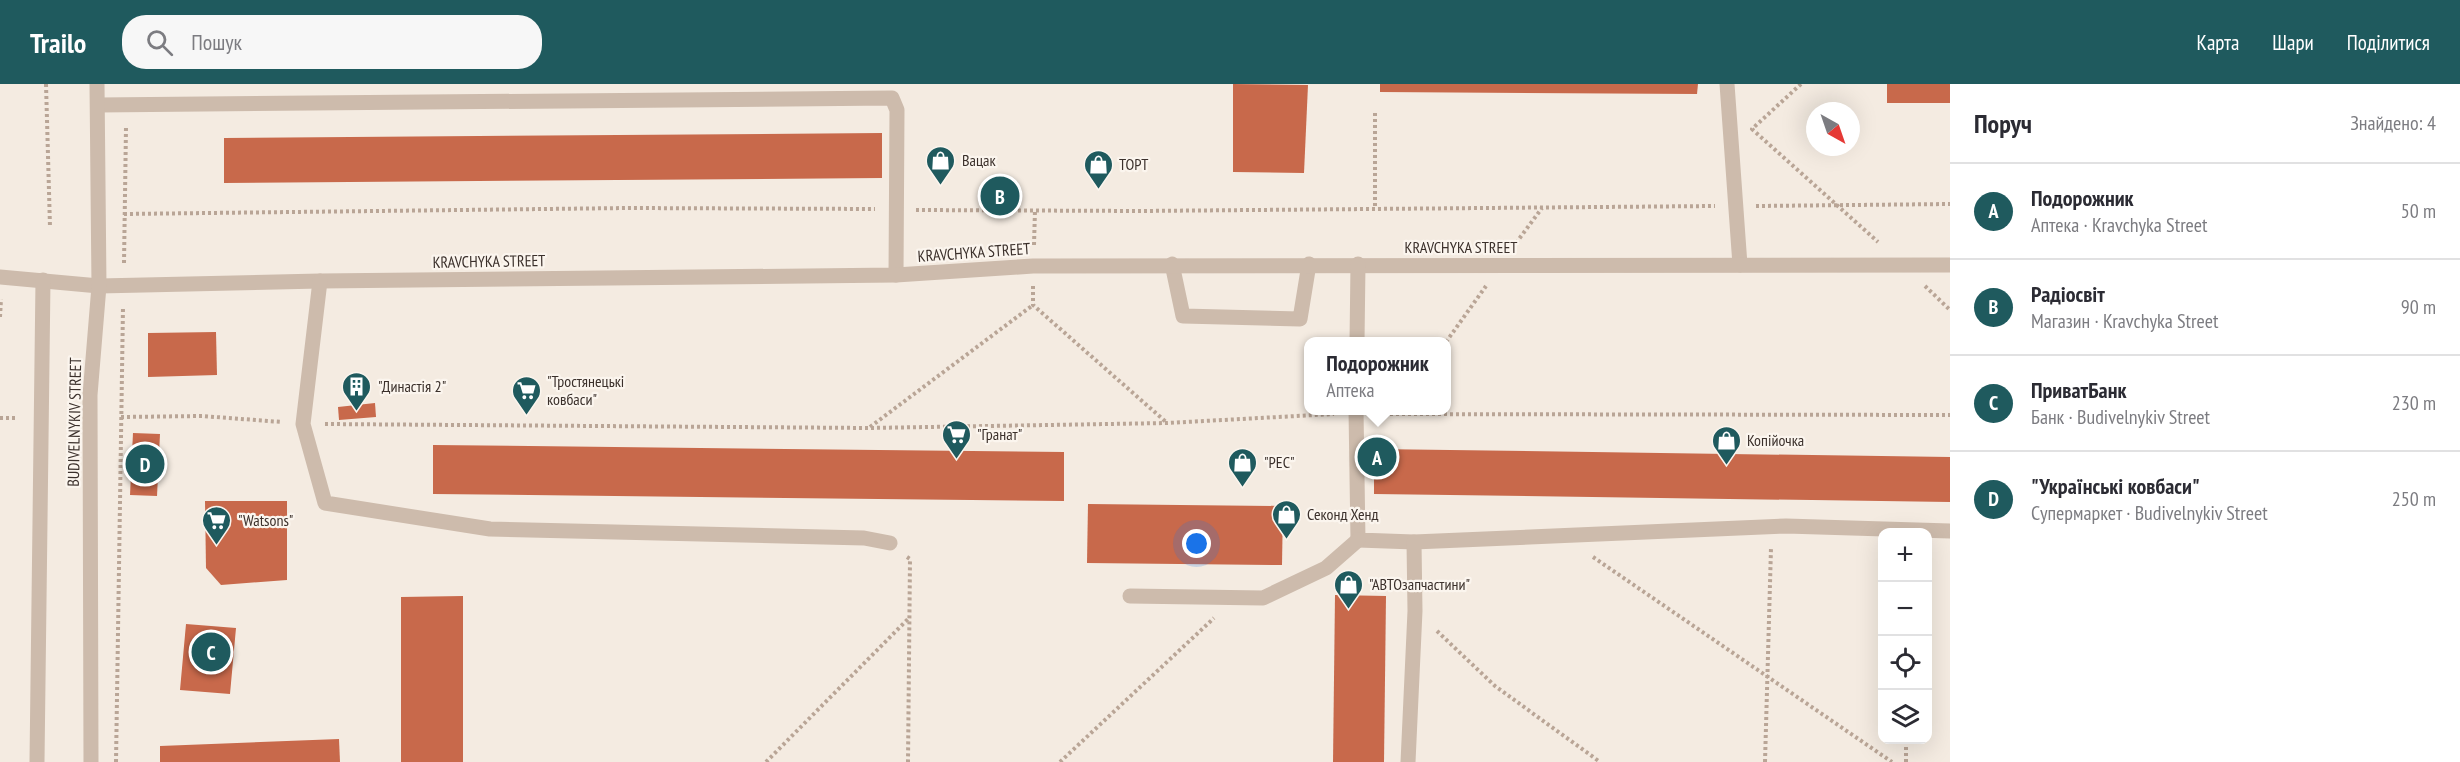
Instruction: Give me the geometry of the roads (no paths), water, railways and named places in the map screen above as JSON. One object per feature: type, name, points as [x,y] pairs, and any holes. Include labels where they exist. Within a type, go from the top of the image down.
[{"type":"street","name":"BUDIVELNYKIV STREET","points":[[91,762],[90,395],[99,286],[97,84]]},
{"type":"street","points":[[1727,84],[1740,265]]},
{"type":"street","points":[[98,105],[892,98],[897,110],[896,275]]},
{"type":"street","points":[[1172,264],[1183,316],[1300,319],[1309,264]]},
{"type":"street","name":"KRAVCHYKA STREET","points":[[0,277],[99,286],[320,281],[896,275],[1033,266],[1172,264],[1950,265]]},
{"type":"street","points":[[1357,337],[1358,264]]},
{"type":"street","points":[[38,762],[43,280]]},
{"type":"street","points":[[320,281],[303,424],[325,503],[490,529],[864,538],[890,543]]},
{"type":"street","points":[[1356,415],[1358,540]]},
{"type":"street","points":[[1130,596],[1263,598],[1326,568],[1358,540],[1414,542],[1772,526],[1950,531]]},
{"type":"street","points":[[1407,762],[1415,611],[1414,542]]},
{"type":"place","name":"Вацак","points":[[941,186]]},
{"type":"place","name":"ТОРТ","points":[[1098,190]]},
{"type":"place","name":"Радіосвіт","points":[[1000,196]]},
{"type":"place","name":"\"Династія 2\"","points":[[357,412]]},
{"type":"place","name":"\"Тростянецькі ковбаси\"","points":[[526,416]]},
{"type":"place","name":"Подорожник","points":[[1377,457]]},
{"type":"place","name":"\"Гранат\"","points":[[956,460]]},
{"type":"place","name":"\"Українські ковбаси\"","points":[[145,464]]},
{"type":"place","name":"Копійочка","points":[[1726,466]]},
{"type":"place","name":"\"РЕС\"","points":[[1243,488]]},
{"type":"place","name":"Секонд Хенд","points":[[1286,540]]},
{"type":"place","name":"\"Watsons\"","points":[[217,546]]},
{"type":"place","name":"\"АВТОзапчастини\"","points":[[1348,610]]},
{"type":"place","name":"ПриватБанк","points":[[211,652]]}]
